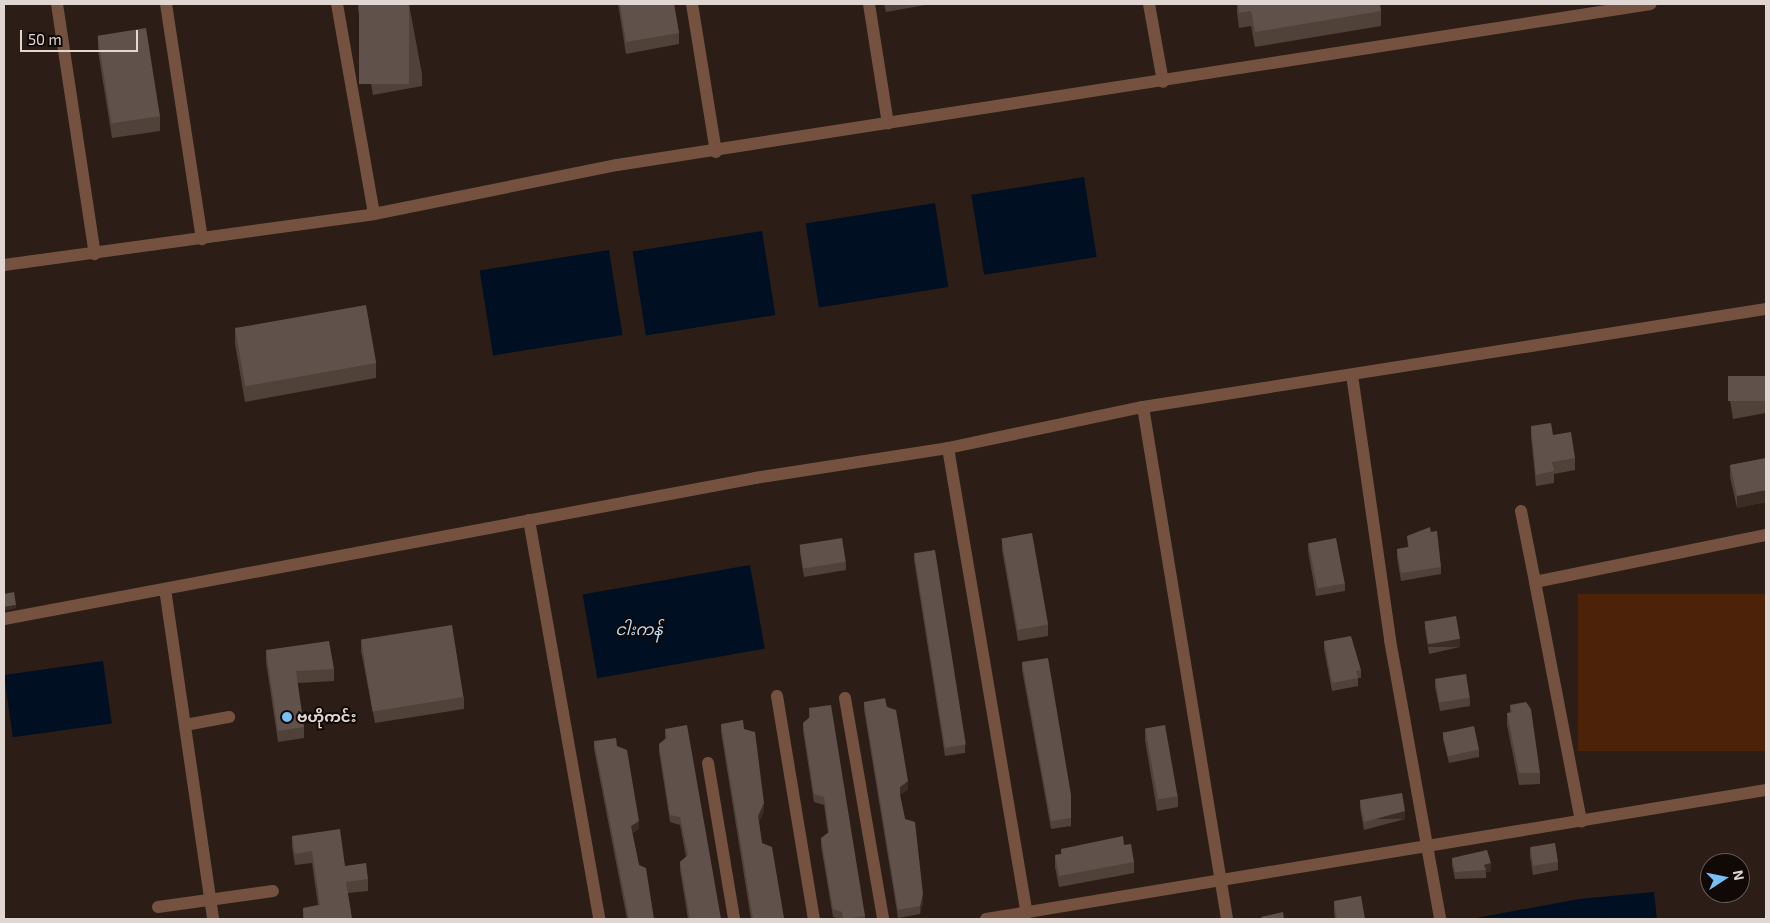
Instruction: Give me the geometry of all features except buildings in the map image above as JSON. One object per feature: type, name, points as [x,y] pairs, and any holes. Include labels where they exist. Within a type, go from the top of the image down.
[{"type":"street","points":[[57,4],[95,254]]},
{"type":"street","points":[[166,4],[202,239]]},
{"type":"street","points":[[337,4],[374,214]]},
{"type":"street","points":[[692,4],[716,152]]},
{"type":"street","points":[[868,4],[888,124]]},
{"type":"street","points":[[1149,4],[1163,82]]},
{"type":"street","points":[[4,265],[95,254],[374,214],[617,165],[716,152],[1651,4]]},
{"type":"street","points":[[4,619],[529,520],[948,448],[1143,406],[1352,375],[1766,309]]},
{"type":"street","points":[[1352,375],[1390,640],[1440,919]]},
{"type":"street","points":[[1143,406],[1227,919]]},
{"type":"street","points":[[948,448],[1027,913]]},
{"type":"street","points":[[1521,511],[1581,822]]},
{"type":"street","points":[[529,520],[599,919]]},
{"type":"street","points":[[1535,582],[1766,535]]},
{"type":"street","points":[[165,589],[213,919]]},
{"type":"street","points":[[777,696],[814,919]]},
{"type":"street","points":[[845,698],[884,919]]},
{"type":"street","points":[[185,724],[229,717]]},
{"type":"street","points":[[708,763],[734,919]]},
{"type":"street","points":[[986,919],[1427,849],[1766,790]]},
{"type":"street","points":[[158,906],[210,901],[273,891]]},
{"type":"shaded area","points":[[1578,594],[1766,594],[1766,751],[1578,751]]},
{"type":"water","points":[[1084,177],[1097,257],[984,275],[971,195]]},
{"type":"water","points":[[935,203],[948,287],[819,307],[806,223]]},
{"type":"water","points":[[762,231],[775,315],[646,335],[633,251]]},
{"type":"water","points":[[609,250],[622,335],[493,355],[480,270]]},
{"type":"water","name":"ငါးကန်","points":[[750,565],[765,649],[597,678],[583,595]]},
{"type":"water","points":[[103,661],[112,723],[13,737],[4,675]]},
{"type":"water","points":[[1654,892],[1657,919],[1471,919],[1579,899]]},
{"type":"place","name":"ဗဟိုကင်း","points":[[287,717]]}]
